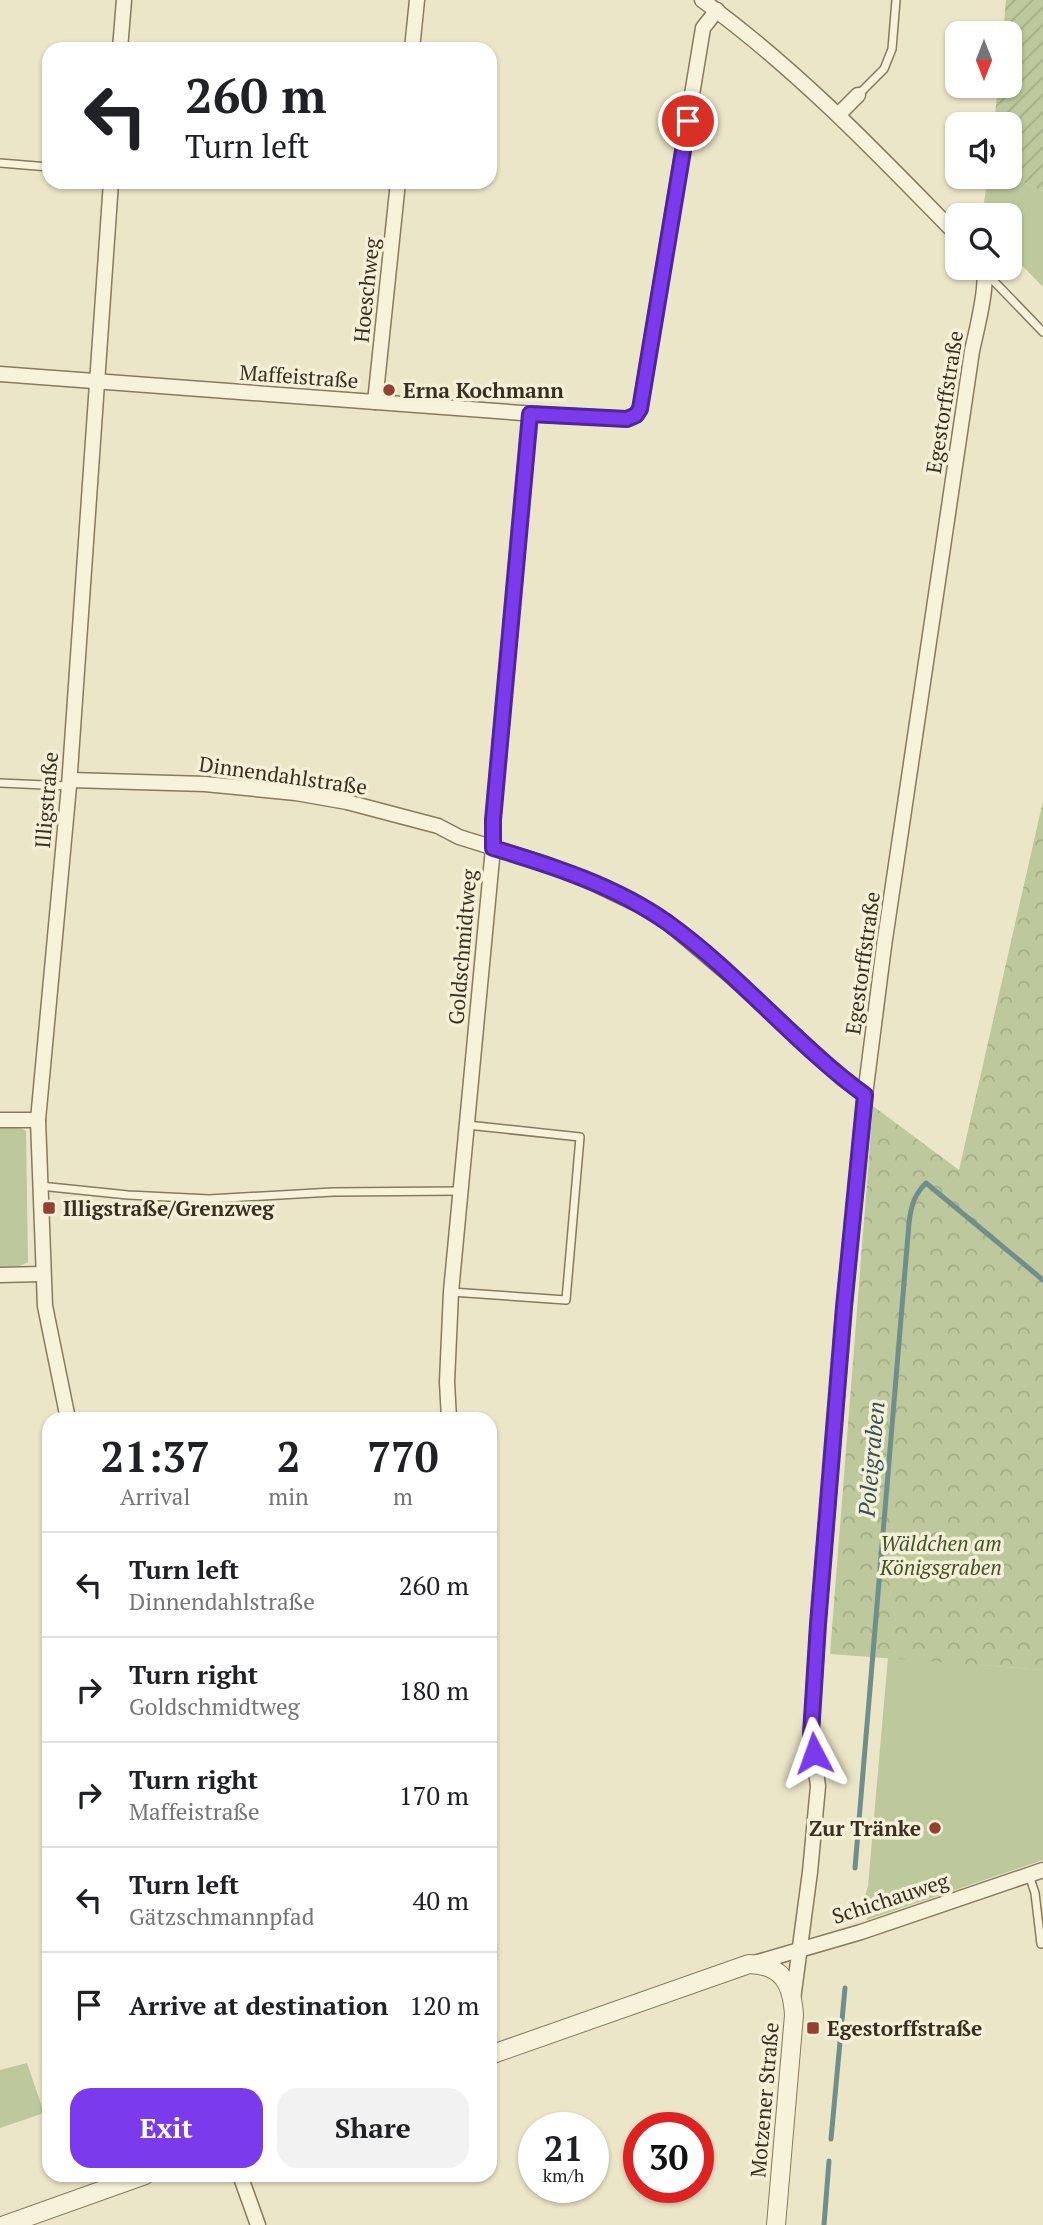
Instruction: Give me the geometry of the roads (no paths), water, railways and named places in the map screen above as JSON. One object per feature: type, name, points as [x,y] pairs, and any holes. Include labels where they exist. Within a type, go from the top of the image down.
[{"type":"street","points":[[121,42],[124,0]]},
{"type":"street","points":[[413,42],[417,0]]},
{"type":"street","points":[[702,0],[772,54],[839,114],[945,223]]},
{"type":"street","name":"Maffeistraße","points":[[0,374],[530,414],[627,419],[636,415],[640,409],[704,28],[717,10]]},
{"type":"street","points":[[839,114],[858,95]]},
{"type":"street","name":"Illigstraße","points":[[67,1412],[45,1306],[38,1120],[69,783],[111,189]]},
{"type":"street","name":"Hoeschweg","points":[[375,402],[397,189]]},
{"type":"street","name":"Egestorffstraße","points":[[793,1999],[818,1786],[811,1734],[818,1624],[844,1307],[865,1095],[884,946],[983,280]]},
{"type":"street","name":"Goldschmidtweg","points":[[449,1412],[447,1382],[451,1292],[530,414]]},
{"type":"street","name":"Dinnendahlstraße","points":[[69,783],[180,782],[296,793],[391,812],[546,864],[639,905],[667,922],[733,978],[843,1079],[865,1095]]},
{"type":"street","points":[[0,1119],[38,1120]]},
{"type":"street","points":[[0,1275],[42,1274]]},
{"type":"street","name":"Schichauweg","points":[[497,2052],[749,1964],[800,1950],[1036,1872]]},
{"type":"street","name":"Motzener Straße","points":[[749,1964],[771,1967],[785,1980],[793,1999],[794,2015],[776,2225]]},
{"type":"street","points":[[5,2225],[125,2182]]},
{"type":"street","points":[[243,2182],[258,2225]]},
{"type":"lane","points":[[858,95],[884,69],[892,49],[895,0]]},
{"type":"lane","points":[[0,163],[42,166]]},
{"type":"lane","points":[[994,280],[1043,332]]},
{"type":"lane","points":[[0,783],[69,783]]},
{"type":"lane","points":[[451,1292],[566,1300],[580,1137],[467,1125]]},
{"type":"lane","points":[[40,1186],[128,1195],[209,1199],[332,1192],[460,1192]]},
{"type":"lane","points":[[1036,1872],[1035,1893],[1041,1944]]},
{"type":"waterway","name":"Poleigraben","points":[[855,1868],[909,1223],[916,1196],[926,1183],[1043,1280]]},
{"type":"waterway","name":"Poleigraben","points":[[831,2139],[845,1988]]},
{"type":"waterway","name":"Poleigraben","points":[[824,2225],[829,2161]]},
{"type":"place","name":"Erna Kochmann","points":[[389,390]]},
{"type":"place","name":"Illigstraße/Grenzweg","points":[[49,1208]]},
{"type":"place","name":"Zur Tränke","points":[[935,1828]]},
{"type":"place","name":"Egestorffstraße","points":[[813,2028]]},
{"type":"park label","name":"Wäldchen am Königsgraben","points":[[941,1555]]}]
